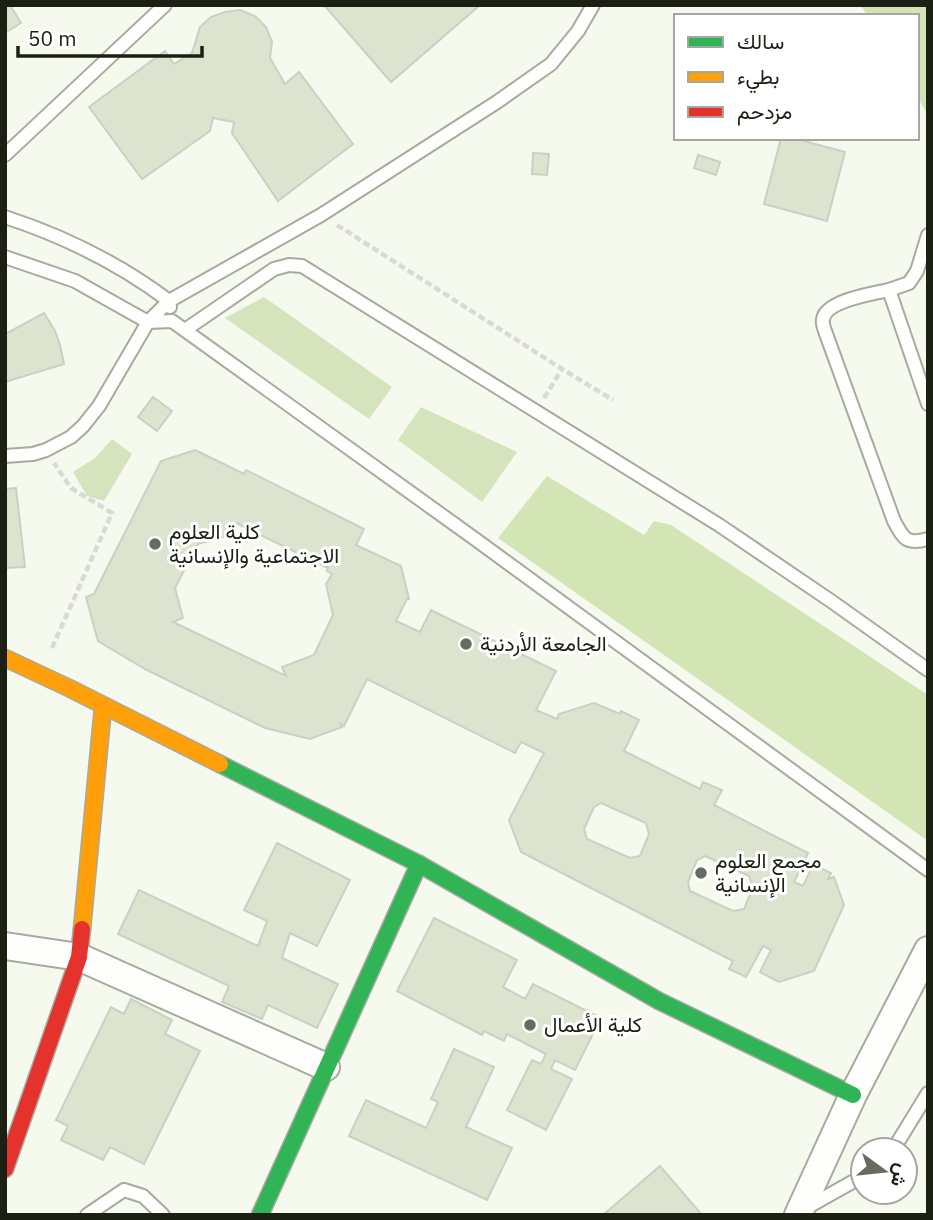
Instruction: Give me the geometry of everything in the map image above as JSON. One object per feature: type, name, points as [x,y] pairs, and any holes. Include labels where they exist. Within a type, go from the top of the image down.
[{"type":"street","points":[[5,658],[419,864],[659,1001],[853,1095]]},
{"type":"street","points":[[5,1169],[9,1145],[79,957],[103,707]]},
{"type":"street","points":[[260,1215],[419,864]]},
{"type":"street","points":[[5,946],[79,957],[326,1067]]},
{"type":"street","points":[[799,1213],[853,1095],[928,950]]},
{"type":"lane","points":[[5,155],[165,5]]},
{"type":"lane","points":[[5,456],[46,450],[78,432],[99,406],[148,322],[169,301],[321,215],[497,102],[551,64],[578,31],[593,5]]},
{"type":"lane","points":[[5,216],[52,234],[115,265],[149,286],[169,301],[172,321]]},
{"type":"lane","points":[[928,235],[909,283],[835,305],[825,313],[823,320],[894,521],[903,538],[911,542],[928,539]]},
{"type":"lane","points":[[5,257],[75,281],[148,322],[172,321],[928,870]]},
{"type":"lane","points":[[185,330],[267,273],[281,266],[296,265],[306,269],[719,525],[928,670]]},
{"type":"lane","points":[[889,290],[928,404]]},
{"type":"lane","points":[[901,1136],[928,1093]]},
{"type":"lane","points":[[799,1213],[849,1184]]},
{"type":"lane","points":[[87,1214],[124,1190],[143,1196],[163,1215]]},
{"type":"path","points":[[321,215],[613,400]]},
{"type":"path","points":[[536,412],[562,369]]},
{"type":"path","points":[[40,675],[112,513],[71,488],[46,450]]},
{"type":"green space","points":[[861,5],[928,5],[928,115],[919,100],[919,14],[866,14]]},
{"type":"green space","points":[[264,297],[392,387],[369,419],[225,318]]},
{"type":"green space","points":[[421,407],[517,452],[482,502],[398,440]]},
{"type":"green space","points":[[112,439],[132,454],[104,501],[87,496],[73,472],[95,458]]},
{"type":"green space","points":[[547,476],[644,535],[654,521],[671,525],[928,695],[928,841],[498,538]]},
{"type":"building","points":[[5,5],[10,5],[21,23],[5,33]]},
{"type":"building","points":[[324,5],[478,5],[479,6],[391,82]]},
{"type":"building","points":[[240,10],[255,16],[266,27],[272,42],[270,58],[285,84],[299,72],[353,144],[278,201],[232,133],[234,122],[213,118],[210,131],[142,179],[89,107],[165,51],[174,64],[192,53],[200,27],[211,17]]},
{"type":"building","points":[[780,140],[800,140],[845,152],[827,221],[764,204]]},
{"type":"building","points":[[533,153],[549,154],[547,175],[532,174]]},
{"type":"building","points":[[698,155],[720,162],[716,175],[694,168]]},
{"type":"building","points":[[44,313],[55,331],[64,364],[5,382],[5,334]]},
{"type":"building","points":[[153,397],[172,411],[157,431],[138,417]]},
{"type":"building","points":[[195,450],[244,474],[246,470],[364,529],[356,545],[401,566],[409,599],[396,621],[420,632],[431,610],[556,671],[536,710],[557,719],[559,714],[594,703],[639,720],[624,751],[700,789],[703,782],[722,790],[714,805],[808,853],[794,882],[803,886],[813,865],[831,873],[828,879],[834,877],[844,905],[814,971],[779,982],[760,972],[771,950],[763,946],[746,977],[729,969],[733,961],[521,852],[509,820],[544,753],[521,742],[515,753],[367,679],[344,726],[341,724],[342,727],[310,739],[265,728],[145,669],[98,641],[86,597],[94,594],[161,461]],"holes":[[[236,523],[328,568],[327,571],[332,574],[326,584],[333,615],[314,655],[282,667],[286,676],[173,622],[183,618],[175,588],[198,544],[229,536]],[[601,803],[646,823],[649,834],[640,856],[630,858],[587,839],[584,829],[594,807]],[[705,856],[749,876],[753,887],[744,909],[733,911],[690,891],[688,882],[697,860]]]},
{"type":"building","points":[[16,488],[25,567],[5,568],[5,489]]},
{"type":"building","points":[[277,843],[350,880],[317,946],[290,933],[282,958],[338,984],[317,1028],[268,1005],[262,1019],[222,1002],[229,986],[118,934],[139,890],[258,946],[267,921],[244,910]]},
{"type":"building","name":"كلية الأعمال","points":[[434,918],[517,960],[503,987],[525,999],[533,984],[601,1018],[575,1070],[555,1060],[551,1069],[572,1079],[546,1130],[507,1110],[532,1060],[541,1064],[546,1054],[507,1034],[504,1041],[484,1031],[482,1035],[397,991]]},
{"type":"building","points":[[131,999],[172,1020],[165,1034],[200,1051],[144,1164],[110,1147],[103,1160],[61,1140],[68,1126],[56,1120],[111,1007],[124,1014]]},
{"type":"building","points":[[454,1049],[494,1067],[466,1127],[512,1148],[487,1200],[349,1136],[366,1100],[426,1128],[438,1102],[431,1099]]},
{"type":"building","points":[[660,1166],[702,1215],[603,1215]]},
{"type":"traffic: fast","points":[[220,764],[419,864],[659,1001],[853,1095]]},
{"type":"traffic: fast","points":[[260,1215],[419,864]]},
{"type":"traffic: slow","points":[[5,658],[220,764]]},
{"type":"traffic: slow","points":[[82,929],[103,707]]},
{"type":"traffic: jam","points":[[5,1169],[79,957],[82,929]]},
{"type":"place","name":"كلية العلوم الاجتماعية والإنسانية","points":[[155,544]]},
{"type":"place","name":"الجامعة الأردنية","points":[[466,644]]},
{"type":"place","name":"مجمع العلوم الإنسانية","points":[[701,873]]},
{"type":"place","name":"كلية الأعمال","points":[[530,1025]]}]
